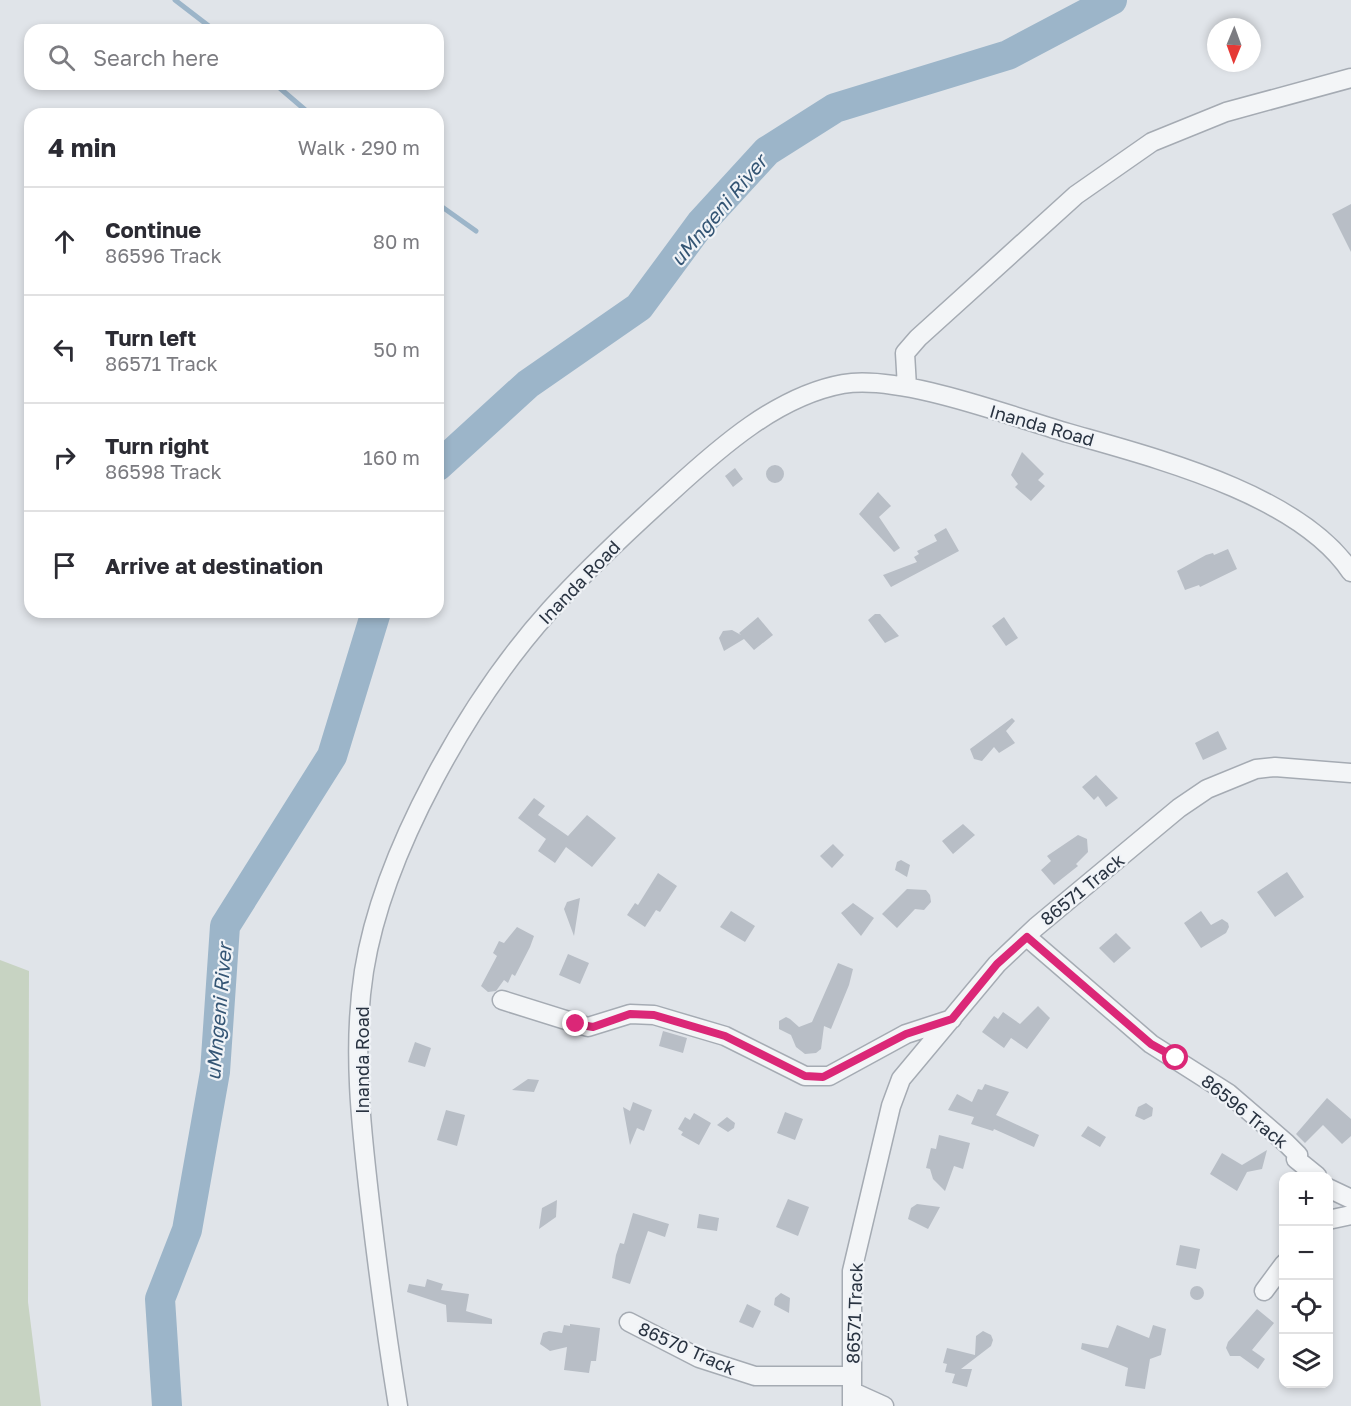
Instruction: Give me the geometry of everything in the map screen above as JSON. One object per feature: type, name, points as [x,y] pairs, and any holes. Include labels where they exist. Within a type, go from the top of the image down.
[{"type":"street","points":[[907,387],[905,353],[918,338],[1032,233],[1123,160],[1152,142],[1226,112],[1351,78]]},
{"type":"street","name":"Inanda Road","points":[[398,1406],[385,1324],[363,1138],[358,1052],[361,1000],[370,940],[386,880],[422,804],[460,736],[519,647],[550,610],[610,548],[697,468],[766,417],[819,389],[860,381],[907,387],[1111,445],[1201,475],[1267,503],[1320,537],[1351,572]]},
{"type":"street","name":"86571 Track","points":[[852,1392],[852,1271],[891,1106],[902,1079],[997,964],[1036,927],[1179,808],[1207,789],[1256,769],[1275,766],[1351,773]]},
{"type":"street","name":"86596 Track","points":[[1027,937],[1151,1044],[1228,1093],[1286,1143],[1298,1155],[1296,1158],[1312,1172]]},
{"type":"street","points":[[502,1000],[588,1027],[630,1014],[654,1015],[725,1036],[805,1076],[816,1077],[829,1076],[906,1034],[952,1019]]},
{"type":"street","points":[[1333,1190],[1351,1199]]},
{"type":"street","points":[[1333,1219],[1351,1215]]},
{"type":"street","points":[[1264,1291],[1279,1271]]},
{"type":"street","name":"86570 Track","points":[[629,1322],[699,1358],[755,1376],[852,1392],[884,1406]]},
{"type":"green space","points":[[0,960],[29,971],[28,1302],[41,1406],[0,1406]]},
{"type":"building","points":[[1351,204],[1351,252],[1332,214]]},
{"type":"building","points":[[1022,452],[1044,474],[1038,480],[1045,486],[1031,501],[1015,487],[1018,484],[1011,475]]},
{"type":"building","points":[[771,465],[779,465],[784,470],[782,481],[771,483],[766,478],[766,470]]},
{"type":"building","points":[[735,468],[743,479],[733,487],[725,476]]},
{"type":"building","points":[[878,492],[891,506],[879,517],[900,548],[894,552],[859,514]]},
{"type":"building","points":[[946,528],[959,551],[891,587],[883,575],[917,562],[914,557],[919,554],[917,551],[937,541],[934,535]]},
{"type":"building","points":[[1228,549],[1237,569],[1200,587],[1199,585],[1185,590],[1177,571],[1206,555],[1213,553],[1214,555]]},
{"type":"building","points":[[875,614],[880,614],[899,636],[885,643],[868,620]]},
{"type":"building","points":[[758,617],[773,635],[754,650],[744,639],[724,651],[719,638],[723,631],[732,630],[741,635],[739,633]]},
{"type":"building","points":[[1004,617],[1018,638],[1006,646],[992,626]]},
{"type":"building","points":[[1012,718],[1015,721],[1006,731],[1015,743],[999,753],[994,747],[982,761],[974,759],[970,749]]},
{"type":"building","points":[[1218,731],[1227,749],[1203,760],[1195,743]]},
{"type":"building","points":[[1096,775],[1118,798],[1106,807],[1098,796],[1094,800],[1082,787]]},
{"type":"building","points":[[534,798],[545,806],[538,815],[568,836],[587,815],[616,838],[592,867],[566,847],[555,863],[538,851],[546,839],[518,818]]},
{"type":"building","points":[[963,824],[975,835],[953,854],[942,841]]},
{"type":"building","points":[[1078,835],[1087,839],[1088,852],[1076,864],[1078,866],[1054,885],[1041,870],[1051,861],[1047,856]]},
{"type":"building","points":[[833,844],[844,855],[832,868],[820,856]]},
{"type":"building","points":[[901,860],[910,865],[907,877],[895,870],[897,862]]},
{"type":"building","points":[[1287,872],[1304,897],[1275,917],[1257,892]]},
{"type":"building","points":[[658,873],[677,886],[660,912],[656,910],[645,927],[627,915],[635,903],[638,905]]},
{"type":"building","points":[[907,889],[926,890],[931,902],[924,910],[915,909],[897,928],[882,914]]},
{"type":"building","points":[[580,898],[574,936],[564,909],[567,902]]},
{"type":"building","points":[[853,903],[874,918],[861,936],[841,913]]},
{"type":"building","points":[[731,911],[755,926],[745,942],[720,927]]},
{"type":"building","points":[[1201,911],[1211,925],[1222,919],[1228,923],[1229,927],[1226,933],[1201,948],[1184,923]]},
{"type":"building","points":[[517,927],[534,936],[530,947],[515,976],[512,974],[508,983],[504,980],[496,991],[488,992],[481,986],[497,956],[493,953],[499,941],[504,943]]},
{"type":"building","points":[[1116,933],[1131,948],[1114,963],[1099,948]]},
{"type":"building","points":[[568,954],[589,963],[580,984],[559,975]]},
{"type":"building","points":[[838,963],[853,969],[849,985],[831,1029],[824,1026],[821,1049],[816,1053],[805,1054],[796,1047],[791,1035],[779,1029],[779,1021],[786,1017],[799,1027],[812,1022]]},
{"type":"building","points":[[1038,1006],[1050,1018],[1027,1049],[1011,1038],[1004,1048],[982,1032],[994,1016],[998,1019],[1003,1012],[1020,1024]]},
{"type":"building","points":[[663,1031],[687,1038],[683,1053],[659,1046]]},
{"type":"building","points":[[415,1042],[431,1048],[425,1067],[408,1062]]},
{"type":"building","points":[[528,1079],[539,1080],[534,1092],[512,1090]]},
{"type":"building","points":[[985,1084],[1009,1092],[996,1115],[1039,1135],[1034,1147],[994,1129],[993,1131],[971,1124],[974,1117],[948,1110],[957,1094],[972,1102],[978,1089],[982,1090]]},
{"type":"building","points":[[1327,1098],[1351,1119],[1351,1136],[1342,1144],[1323,1125],[1305,1143],[1296,1134]]},
{"type":"building","points":[[633,1102],[652,1110],[644,1131],[637,1128],[630,1145],[623,1107],[630,1111]]},
{"type":"building","points":[[1146,1103],[1153,1108],[1152,1116],[1144,1120],[1135,1116],[1138,1107]]},
{"type":"building","points":[[446,1110],[465,1115],[457,1146],[437,1140]]},
{"type":"building","points":[[785,1112],[803,1119],[795,1140],[777,1133]]},
{"type":"building","points":[[694,1113],[711,1123],[699,1145],[681,1135],[683,1132],[678,1129],[685,1117],[690,1120]]},
{"type":"building","points":[[727,1117],[735,1123],[734,1128],[728,1132],[717,1125]]},
{"type":"building","points":[[1088,1126],[1106,1137],[1100,1147],[1081,1136]]},
{"type":"building","points":[[939,1135],[970,1143],[963,1169],[954,1166],[945,1191],[933,1179],[930,1169],[926,1168],[931,1148],[936,1149]]},
{"type":"building","points":[[1267,1150],[1262,1169],[1247,1172],[1237,1191],[1210,1174],[1222,1153],[1242,1165]]},
{"type":"building","points":[[788,1199],[809,1207],[798,1236],[776,1227]]},
{"type":"building","points":[[557,1200],[556,1217],[539,1229],[542,1208]]},
{"type":"building","points":[[917,1204],[940,1207],[928,1229],[908,1219],[911,1208]]},
{"type":"building","points":[[633,1213],[669,1224],[665,1237],[648,1231],[630,1284],[612,1278],[616,1255],[620,1243],[624,1244]]},
{"type":"building","points":[[699,1214],[719,1218],[717,1231],[697,1228]]},
{"type":"building","points":[[1180,1245],[1200,1249],[1196,1269],[1176,1265]]},
{"type":"building","points":[[427,1279],[443,1284],[441,1290],[469,1294],[466,1311],[492,1319],[492,1324],[447,1322],[446,1305],[407,1292],[409,1284],[425,1287]]},
{"type":"building","points":[[1197,1286],[1202,1288],[1204,1293],[1202,1298],[1197,1300],[1192,1298],[1190,1293],[1192,1288]]},
{"type":"building","points":[[781,1293],[790,1298],[789,1313],[774,1305],[775,1298]]},
{"type":"building","points":[[747,1304],[761,1311],[753,1328],[739,1322]]},
{"type":"building","points":[[1257,1309],[1274,1323],[1252,1350],[1265,1359],[1258,1369],[1240,1356],[1230,1356],[1226,1348],[1228,1342]]},
{"type":"building","points":[[570,1324],[600,1328],[596,1361],[591,1361],[589,1373],[564,1370],[567,1347],[550,1351],[540,1344],[543,1333],[549,1331],[562,1333],[564,1325],[570,1326]]},
{"type":"building","points":[[1117,1325],[1149,1338],[1153,1325],[1166,1329],[1161,1355],[1150,1359],[1145,1389],[1125,1386],[1128,1368],[1081,1349],[1082,1343],[1108,1348]]},
{"type":"building","points":[[983,1331],[991,1335],[993,1340],[991,1346],[961,1369],[972,1369],[967,1387],[952,1383],[955,1374],[945,1372],[947,1364],[943,1363],[947,1348],[975,1355],[976,1336]]},
{"type":"waterway","points":[[175,0],[206,24]]},
{"type":"waterway","name":"uMngeni River","points":[[444,461],[528,384],[639,307],[701,223],[767,151],[835,108],[1008,55],[1112,0]]},
{"type":"waterway","points":[[282,90],[303,108]]},
{"type":"waterway","points":[[444,208],[476,231]]},
{"type":"waterway","name":"uMngeni River","points":[[167,1406],[160,1299],[187,1230],[215,1072],[225,926],[332,756],[374,618]]},
{"type":"route","points":[[576,1024],[593,1027],[630,1014],[654,1015],[725,1036],[805,1076],[829,1076],[906,1034],[952,1019],[997,964],[1027,937],[1151,1044],[1176,1058]]}]
